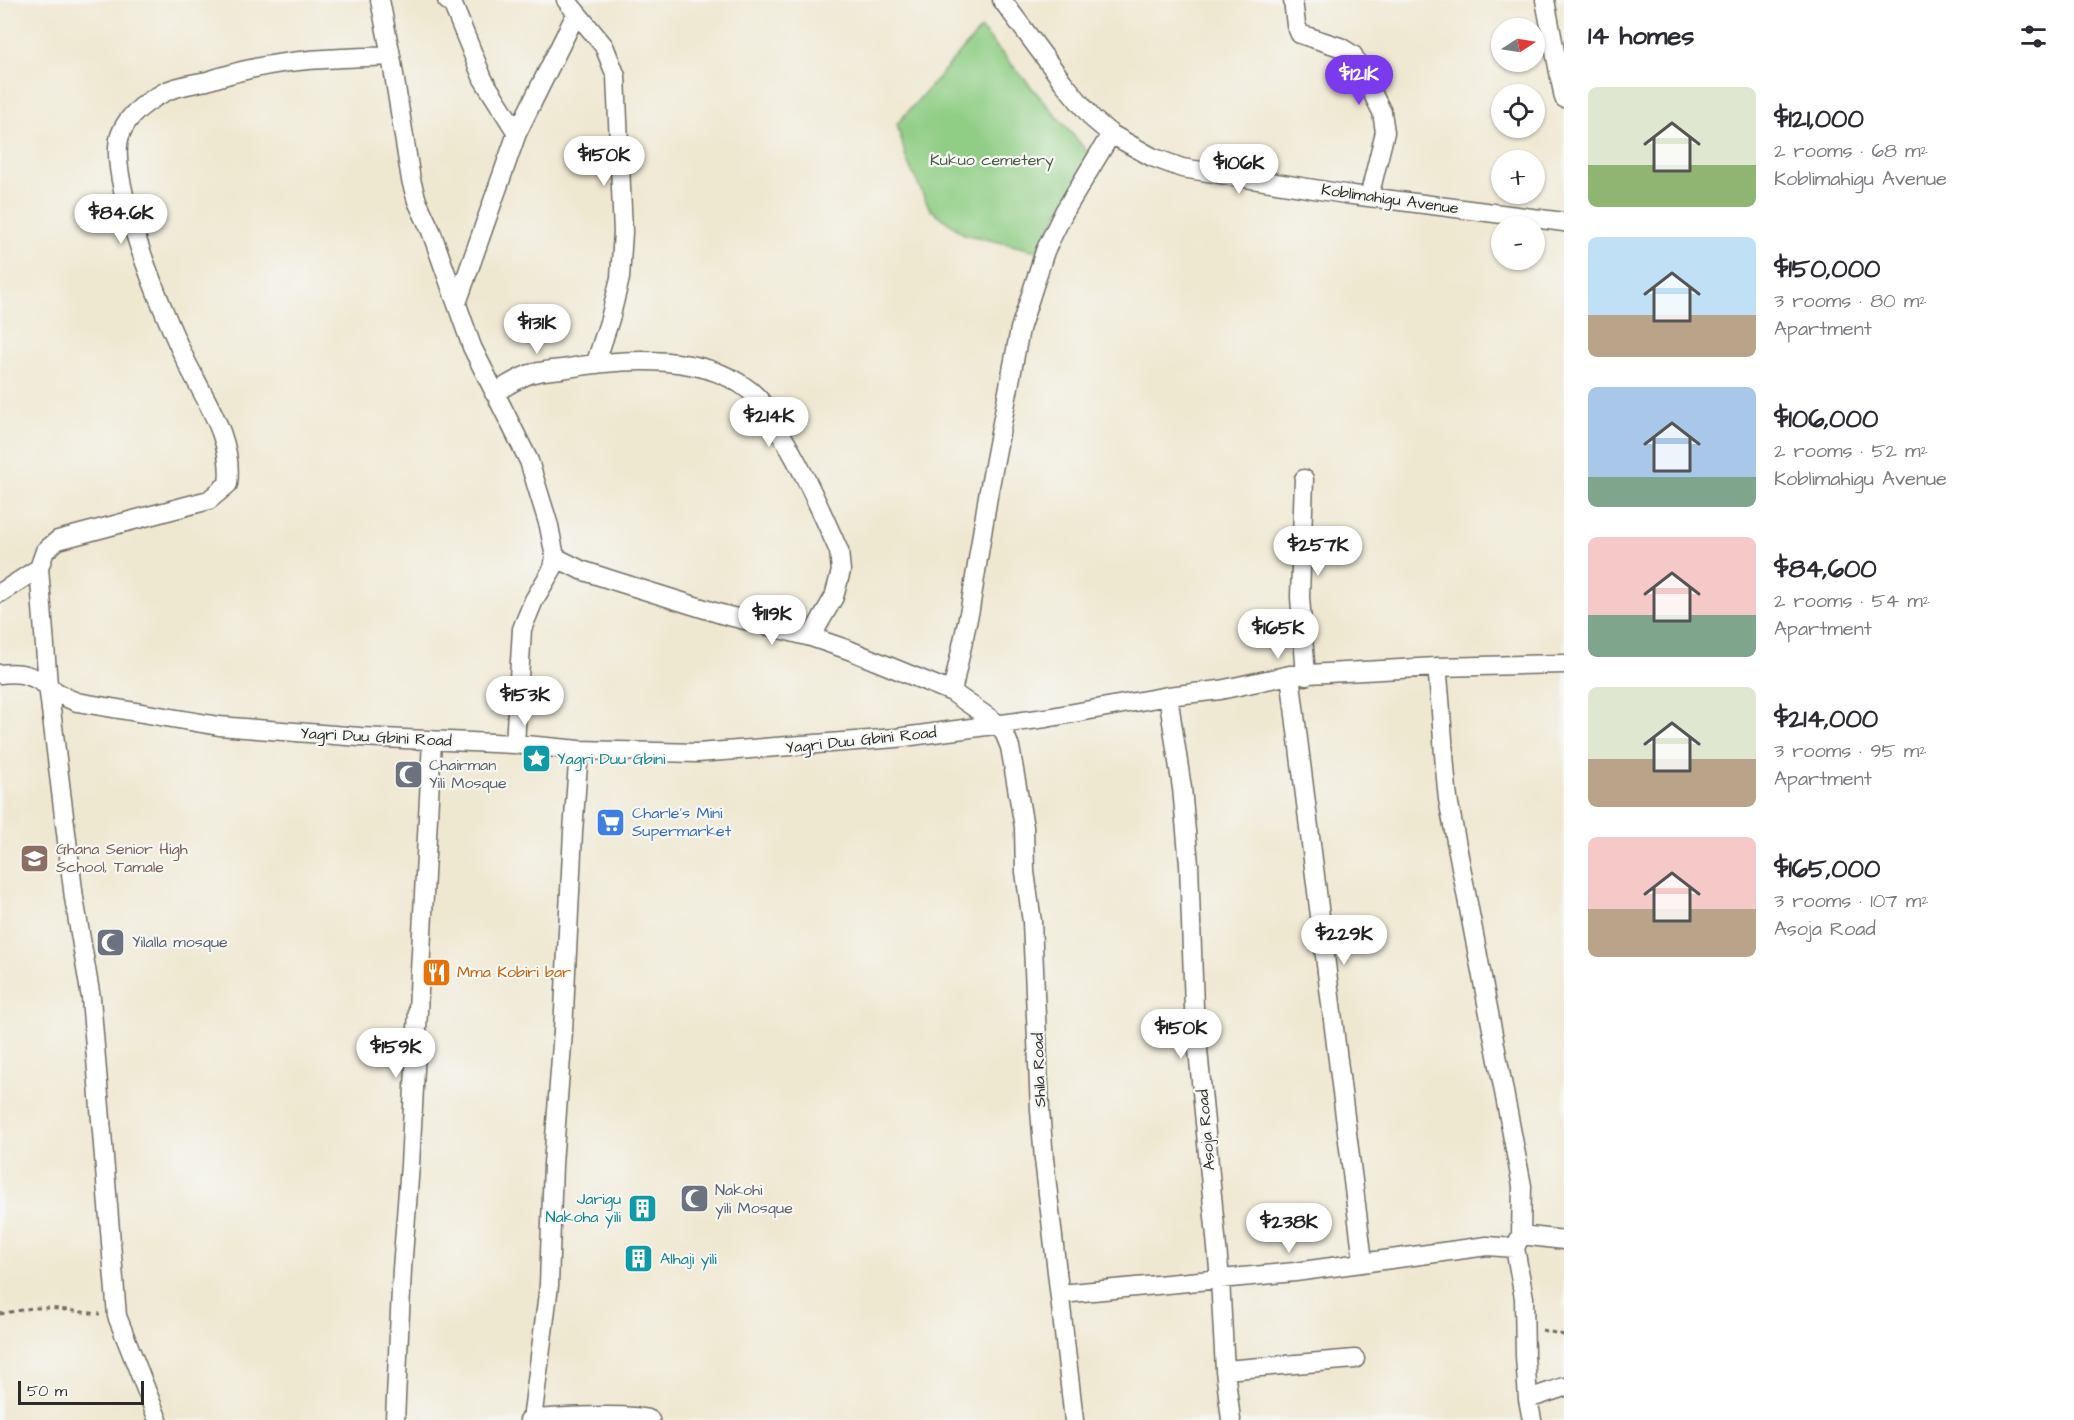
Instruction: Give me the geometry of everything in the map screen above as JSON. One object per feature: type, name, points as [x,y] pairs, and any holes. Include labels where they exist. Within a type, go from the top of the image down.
[{"type":"street","points":[[380,0],[411,180],[417,201],[431,231],[472,347],[529,461],[549,526],[555,557],[553,568],[534,600],[522,629],[515,744]]},
{"type":"street","points":[[447,0],[453,5],[483,79],[517,133]]},
{"type":"street","name":"Koblimahigu Avenue","points":[[1002,0],[1093,119],[1112,134],[1152,157],[1182,168],[1370,197],[1564,222]]},
{"type":"street","points":[[1293,0],[1296,25],[1300,34],[1340,47],[1353,55],[1382,112],[1385,132],[1370,197]]},
{"type":"street","points":[[1545,0],[1564,98]]},
{"type":"street","points":[[457,303],[517,133],[571,7],[604,46],[610,59],[616,76],[619,114],[623,232],[620,278],[610,320],[596,362]]},
{"type":"street","points":[[158,1420],[117,1316],[91,998],[74,898],[48,685],[39,568],[45,551],[58,540],[209,500],[228,484],[229,473],[225,444],[211,407],[186,362],[156,296],[120,184],[117,159],[120,134],[132,114],[164,92],[255,68],[308,61],[391,56]]},
{"type":"street","points":[[952,692],[970,609],[988,496],[1020,329],[1045,251],[1064,212],[1112,134]]},
{"type":"street","points":[[494,393],[529,374],[596,362],[656,360],[708,370],[737,381],[759,399],[785,440],[839,551],[841,571],[834,597],[811,637]]},
{"type":"street","points":[[1304,479],[1298,676],[1362,1261]]},
{"type":"street","points":[[555,557],[581,570],[615,581],[721,614],[811,637],[859,654],[952,692],[998,724]]},
{"type":"street","points":[[0,592],[39,568]]},
{"type":"street","name":"Yagri Duu Gbini Road","points":[[0,674],[16,672],[30,675],[63,697],[77,702],[219,726],[579,750],[696,753],[896,738],[1046,718],[1298,676],[1437,667],[1564,663]]},
{"type":"street","points":[[1437,667],[1448,799],[1522,1186],[1518,1241],[1524,1298],[1528,1399],[1532,1420]]},
{"type":"street","name":"Asoja Road","points":[[1168,696],[1184,809],[1189,864],[1194,1008],[1231,1420]]},
{"type":"street","name":"Shila Road","points":[[998,724],[1010,747],[1024,827],[1025,872],[1032,922],[1040,1110],[1074,1420]]},
{"type":"street","points":[[395,1420],[432,740]]},
{"type":"street","points":[[579,750],[553,1164],[549,1285],[531,1420],[626,1416],[643,1417],[650,1420]]},
{"type":"street","points":[[1061,1294],[1295,1272],[1518,1241],[1564,1240]]},
{"type":"street","points":[[1225,1370],[1355,1359]]},
{"type":"street","points":[[1528,1399],[1564,1386]]},
{"type":"path","points":[[0,1314],[32,1308],[49,1308],[117,1316]]},
{"type":"path","points":[[1525,1326],[1564,1335]]},
{"type":"green space","name":"Kukuo cemetery","points":[[981,29],[1092,157],[1037,251],[964,234],[930,209],[907,161],[897,124]]},
{"type":"place","name":"Yagri Duu Gbini","points":[[536,759]]},
{"type":"place","name":"Chairman Yili Mosque","points":[[408,774]]},
{"type":"place","name":"Charle's Mini Supermarket","points":[[611,822]]},
{"type":"place","name":"Ghana Senior High School, Tamale","points":[[35,858]]},
{"type":"place","name":"Yilalla mosque","points":[[111,942]]},
{"type":"place","name":"Mma Kobiri bar","points":[[436,972]]},
{"type":"place","name":"Nakohi yili Mosque","points":[[694,1199]]},
{"type":"place","name":"Jarigu Nakoha yili","points":[[642,1208]]},
{"type":"place","name":"Alhaji yili","points":[[639,1259]]}]
